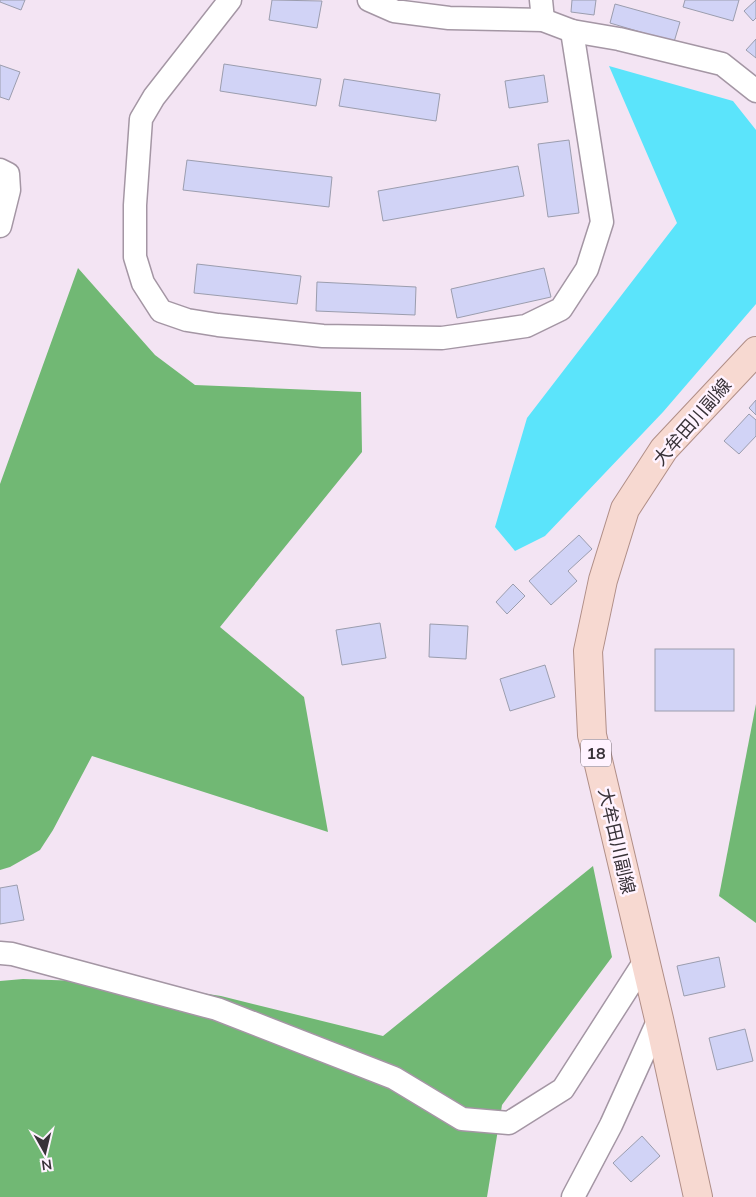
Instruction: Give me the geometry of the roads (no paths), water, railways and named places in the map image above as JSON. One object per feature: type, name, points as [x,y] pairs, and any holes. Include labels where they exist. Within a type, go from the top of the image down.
[{"type":"main road","name":"大牟田川副線","points":[[698,1197],[659,1019],[592,736],[588,651],[603,580],[625,509],[664,449],[756,352]]},
{"type":"street","points":[[230,0],[154,97],[141,119],[135,205],[134,258],[143,283],[161,311],[187,320],[218,325],[323,336],[442,338],[526,326],[561,310],[587,269],[602,222],[572,31]]},
{"type":"street","points":[[369,0],[394,11],[449,18],[542,10],[572,31],[619,39],[722,64],[756,91]]},
{"type":"street","points":[[0,170],[8,174],[9,190],[0,226]]},
{"type":"street","points":[[0,953],[12,954],[217,1009],[394,1078],[462,1119],[509,1124],[563,1089],[645,961]]},
{"type":"street","points":[[573,1197],[611,1125],[659,1019]]},
{"type":"water","points":[[609,66],[733,101],[756,130],[756,304],[663,412],[545,536],[515,551],[495,527],[527,418],[677,223]]}]
